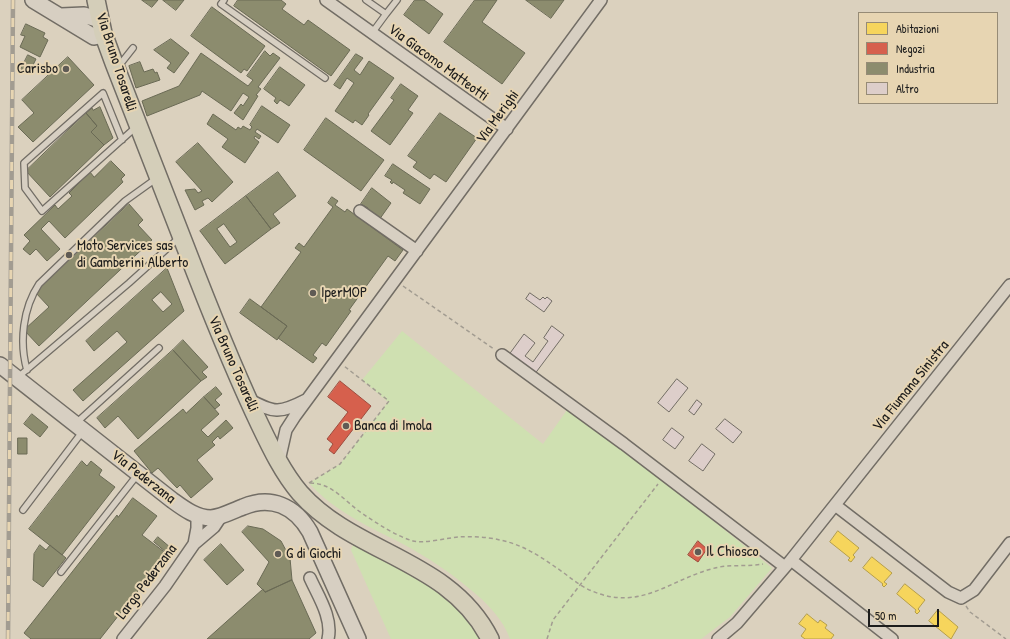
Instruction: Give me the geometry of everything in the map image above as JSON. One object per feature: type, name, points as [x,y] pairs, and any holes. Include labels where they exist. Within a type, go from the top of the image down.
[{"type":"main road","points":[[33,0],[94,37],[102,28],[84,15],[61,16]]},
{"type":"main road","points":[[84,15],[88,0]]},
{"type":"main road","name":"Via Bruno Tosarelli","points":[[96,0],[102,28],[116,69],[212,318],[247,399],[279,462],[300,493],[325,514],[356,534],[435,578],[459,596],[475,614],[490,639]]},
{"type":"main road","name":"Via Pederzana","points":[[0,365],[22,374],[79,427],[172,500],[197,515],[210,518],[222,516],[253,503],[276,502],[290,508],[303,521],[337,592]]},
{"type":"main road","points":[[337,592],[358,639]]},
{"type":"street","name":"Via Giacomo Matteotti","points":[[326,0],[507,129]]},
{"type":"street","name":"Via Merighi","points":[[279,462],[286,430],[308,398],[601,0]]},
{"type":"street","points":[[360,211],[417,251]]},
{"type":"street","name":"Via Fiumana Sinistra","points":[[718,639],[737,623],[784,563],[835,505],[1010,285]]},
{"type":"street","points":[[502,355],[784,563],[892,639]]},
{"type":"street","points":[[247,399],[264,408],[279,411],[308,398]]},
{"type":"street","points":[[835,505],[948,592],[961,598],[974,590],[1010,543]]},
{"type":"street","name":"Largo Pederzana","points":[[194,544],[197,528],[197,515]]},
{"type":"street","name":"Largo Pederzana","points":[[123,639],[165,586],[194,544],[214,527],[222,516]]},
{"type":"street","points":[[310,578],[326,613],[330,632],[328,639]]},
{"type":"street","points":[[320,600],[337,592]]},
{"type":"lane","points":[[224,0],[221,4],[325,78]]},
{"type":"lane","name":"Via Giacomo Matteotti","points":[[366,0],[386,14]]},
{"type":"lane","name":"Via Giacomo Matteotti","points":[[372,33],[397,0]]},
{"type":"lane","points":[[116,69],[134,48]]},
{"type":"lane","points":[[122,140],[103,93],[24,163],[24,188],[42,211],[138,126]]},
{"type":"lane","points":[[22,374],[24,325],[31,296],[39,284],[125,201],[158,178]]},
{"type":"lane","points":[[22,374],[129,283],[180,236]]},
{"type":"lane","points":[[23,510],[79,427],[159,348]]},
{"type":"lane","points":[[61,572],[138,474]]},
{"type":"path","points":[[395,280],[502,355]]},
{"type":"path","points":[[306,485],[340,464],[389,401],[343,366],[333,363]]},
{"type":"path","points":[[547,639],[553,620],[665,475]]},
{"type":"path","points":[[309,483],[321,483],[363,514],[390,530],[415,542],[461,537],[499,540],[522,546],[543,558],[592,592],[610,596],[643,597],[690,576],[716,567],[784,563]]},
{"type":"path","points":[[961,598],[970,612],[1006,639]]},
{"type":"green space","points":[[402,331],[543,444],[567,410],[665,482],[772,568],[730,617],[701,639],[510,639],[499,618],[489,606],[455,577],[421,554],[341,511],[309,483],[340,464],[388,402],[362,380]]},
{"type":"green space","points":[[353,545],[357,545],[418,576],[446,596],[471,622],[480,639],[391,639],[351,550]]},
{"type":"building: Abitazioni","points":[[838,531],[859,548],[853,555],[855,557],[851,562],[848,560],[850,558],[830,542]]},
{"type":"building: Abitazioni","points":[[872,557],[892,573],[884,582],[887,584],[884,587],[882,585],[883,584],[863,568]]},
{"type":"building: Abitazioni","points":[[905,584],[925,600],[918,609],[920,611],[917,614],[915,612],[916,610],[897,594]]},
{"type":"building: Abitazioni","points":[[938,610],[958,627],[951,639],[929,621]]},
{"type":"building: Abitazioni","points":[[807,614],[818,623],[820,620],[827,625],[825,628],[834,635],[831,639],[805,639],[801,636],[806,629],[799,624]]},
{"type":"building: Negozi","name":"Banca di Imola","points":[[340,381],[371,406],[334,454],[329,450],[333,444],[327,439],[348,412],[328,397]]},
{"type":"building: Negozi","name":"Il Chiosco","points":[[698,541],[707,549],[698,562],[688,555]]},
{"type":"building: Industria","points":[[142,0],[158,0],[152,7]]},
{"type":"building: Industria","points":[[163,0],[184,0],[176,10]]},
{"type":"building: Industria","points":[[238,0],[281,0],[286,4],[282,9],[304,25],[308,20],[350,50],[331,76],[234,6]]},
{"type":"building: Industria","points":[[415,0],[424,0],[443,14],[429,34],[404,15]]},
{"type":"building: Industria","points":[[475,0],[497,0],[482,22],[525,53],[502,84],[444,42]]},
{"type":"building: Industria","points":[[526,0],[564,0],[551,18]]},
{"type":"building: Industria","points":[[212,7],[265,46],[247,71],[244,69],[241,73],[191,36]]},
{"type":"building: Industria","points":[[26,24],[45,33],[43,37],[48,40],[40,57],[20,47],[25,36],[21,35]]},
{"type":"building: Industria","points":[[171,39],[189,53],[174,73],[167,68],[171,63],[154,50]]},
{"type":"building: Industria","points":[[265,51],[270,56],[273,53],[280,58],[258,87],[261,89],[256,95],[258,96],[243,120],[234,113],[241,104],[243,106],[249,97],[243,93],[231,111],[202,91],[200,95],[147,116],[142,101],[179,86],[201,53],[248,86],[253,80],[247,76]]},
{"type":"building: Industria","points":[[356,54],[363,58],[354,70],[360,75],[369,61],[394,78],[368,114],[369,115],[362,125],[355,120],[353,123],[335,111],[354,83],[347,78],[340,89],[334,85]]},
{"type":"building: Industria","points":[[28,55],[36,59],[29,73],[21,69]]},
{"type":"building: Industria","points":[[68,57],[94,85],[33,142],[18,127],[34,113],[22,100]]},
{"type":"building: Industria","points":[[140,62],[144,72],[153,69],[155,73],[157,72],[160,80],[136,88],[129,66]]},
{"type":"building: Industria","points":[[280,67],[305,85],[289,106],[280,100],[277,104],[274,101],[276,98],[264,89]]},
{"type":"building: Industria","points":[[401,84],[418,96],[408,110],[413,113],[390,145],[371,131],[394,100],[391,98]]},
{"type":"building: Industria","points":[[262,106],[290,125],[278,143],[257,129],[255,132],[261,136],[259,139],[255,136],[254,138],[259,142],[245,163],[222,147],[228,139],[207,124],[213,114],[236,130],[238,127],[241,129],[243,126],[250,130],[252,127],[250,125]]},
{"type":"building: Industria","points":[[100,107],[113,138],[104,145],[91,132],[97,126],[86,113],[92,108],[93,110]]},
{"type":"building: Industria","points":[[86,113],[97,126],[91,132],[104,145],[50,197],[26,171]]},
{"type":"building: Industria","points":[[440,113],[477,138],[446,182],[434,174],[430,179],[413,167],[417,162],[408,156]]},
{"type":"building: Industria","points":[[326,118],[384,160],[361,191],[304,150]]},
{"type":"building: Industria","points":[[198,143],[233,182],[212,202],[208,198],[202,201],[204,205],[195,210],[185,190],[195,189],[198,193],[202,191],[176,162]]},
{"type":"building: Industria","points":[[111,161],[125,175],[121,179],[123,182],[65,238],[49,221],[41,229],[60,249],[47,261],[36,249],[30,255],[23,249],[30,241],[24,235],[55,205],[58,209],[72,196],[69,193],[90,172],[94,177]]},
{"type":"building: Industria","points":[[393,164],[430,189],[420,204],[403,193],[405,190],[393,182],[392,184],[390,182],[392,180],[385,176]]},
{"type":"building: Industria","points":[[278,172],[296,196],[273,214],[280,223],[271,229],[246,196]]},
{"type":"building: Industria","points":[[372,188],[391,203],[379,220],[366,211],[368,208],[361,204]]},
{"type":"building: Industria","points":[[246,196],[271,229],[225,264],[200,231]],"holes":[[[224,224],[237,242],[230,247],[217,229]]]},
{"type":"building: Industria","points":[[332,197],[338,201],[335,205],[345,212],[347,209],[403,250],[395,261],[388,256],[349,310],[351,311],[326,346],[322,343],[313,355],[317,358],[313,363],[278,338],[287,326],[261,307],[301,252],[295,248],[299,243],[304,247],[333,207],[328,203]]},
{"type":"building: Industria","points":[[129,204],[143,220],[138,225],[152,240],[39,346],[24,330],[49,307],[35,292]]},
{"type":"building: Industria","points":[[167,268],[184,311],[83,401],[73,390],[127,342],[117,331],[94,351],[86,341]],"holes":[[[161,292],[172,304],[163,312],[152,300]]]},
{"type":"building: Industria","points":[[250,299],[287,326],[277,340],[240,313]]},
{"type":"building: Industria","points":[[183,340],[208,367],[202,372],[207,377],[201,381],[173,350]]},
{"type":"building: Industria","points":[[173,350],[201,381],[138,439],[118,416],[105,428],[97,418]]},
{"type":"building: Industria","points":[[216,387],[222,394],[215,400],[220,405],[215,409],[204,397]]},
{"type":"building: Industria","points":[[204,397],[219,414],[201,430],[208,437],[226,420],[233,428],[220,439],[218,436],[212,442],[215,445],[197,460],[213,479],[191,498],[180,485],[177,488],[158,468],[152,473],[134,451],[183,409],[186,413]]},
{"type":"building: Industria","points":[[32,414],[48,427],[40,437],[24,424]]},
{"type":"building: Industria","points":[[18,438],[27,438],[27,454],[18,454]]},
{"type":"building: Industria","points":[[82,461],[87,466],[91,461],[102,470],[99,475],[115,487],[62,555],[29,529]]},
{"type":"building: Industria","points":[[133,498],[157,516],[142,535],[167,554],[100,639],[31,639],[24,633],[117,515],[118,517]]},
{"type":"building: Industria","points":[[248,526],[263,529],[281,541],[290,558],[292,580],[265,592],[257,584],[269,562],[242,532]]},
{"type":"building: Industria","points":[[158,537],[171,548],[167,553],[154,542]]},
{"type":"building: Industria","points":[[221,544],[244,570],[227,585],[204,560]]},
{"type":"building: Industria","points":[[40,545],[46,550],[50,545],[66,558],[43,587],[33,580],[34,554]]},
{"type":"building: Industria","points":[[292,580],[316,633],[309,639],[207,639],[263,589],[265,592]]},
{"type":"building: Altro","points":[[530,293],[540,300],[543,297],[545,299],[547,297],[552,301],[544,312],[526,299]]},
{"type":"building: Altro","points":[[552,326],[564,335],[534,375],[508,356],[524,334],[535,343],[525,356],[533,362],[548,341],[544,338]]},
{"type":"building: Altro","points":[[677,379],[688,388],[669,412],[658,403]]},
{"type":"building: Altro","points":[[697,400],[702,404],[694,415],[689,411]]},
{"type":"building: Altro","points":[[725,419],[742,432],[733,443],[716,429]]},
{"type":"building: Altro","points":[[672,428],[684,437],[675,449],[663,440]]},
{"type":"building: Altro","points":[[702,444],[715,454],[703,471],[689,461]]},
{"type":"railway","points":[[8,639],[13,0]]},
{"type":"place","name":"Carisbo","points":[[66,69]]},
{"type":"place","name":"Moto Services sas di Gamberini Alberto","points":[[69,255]]},
{"type":"place","name":"IperMOP","points":[[313,293]]},
{"type":"place","name":"Banca di Imola","points":[[346,426]]},
{"type":"place","name":"Il Chiosco","points":[[698,552]]},
{"type":"place","name":"G di Giochi","points":[[278,554]]}]
